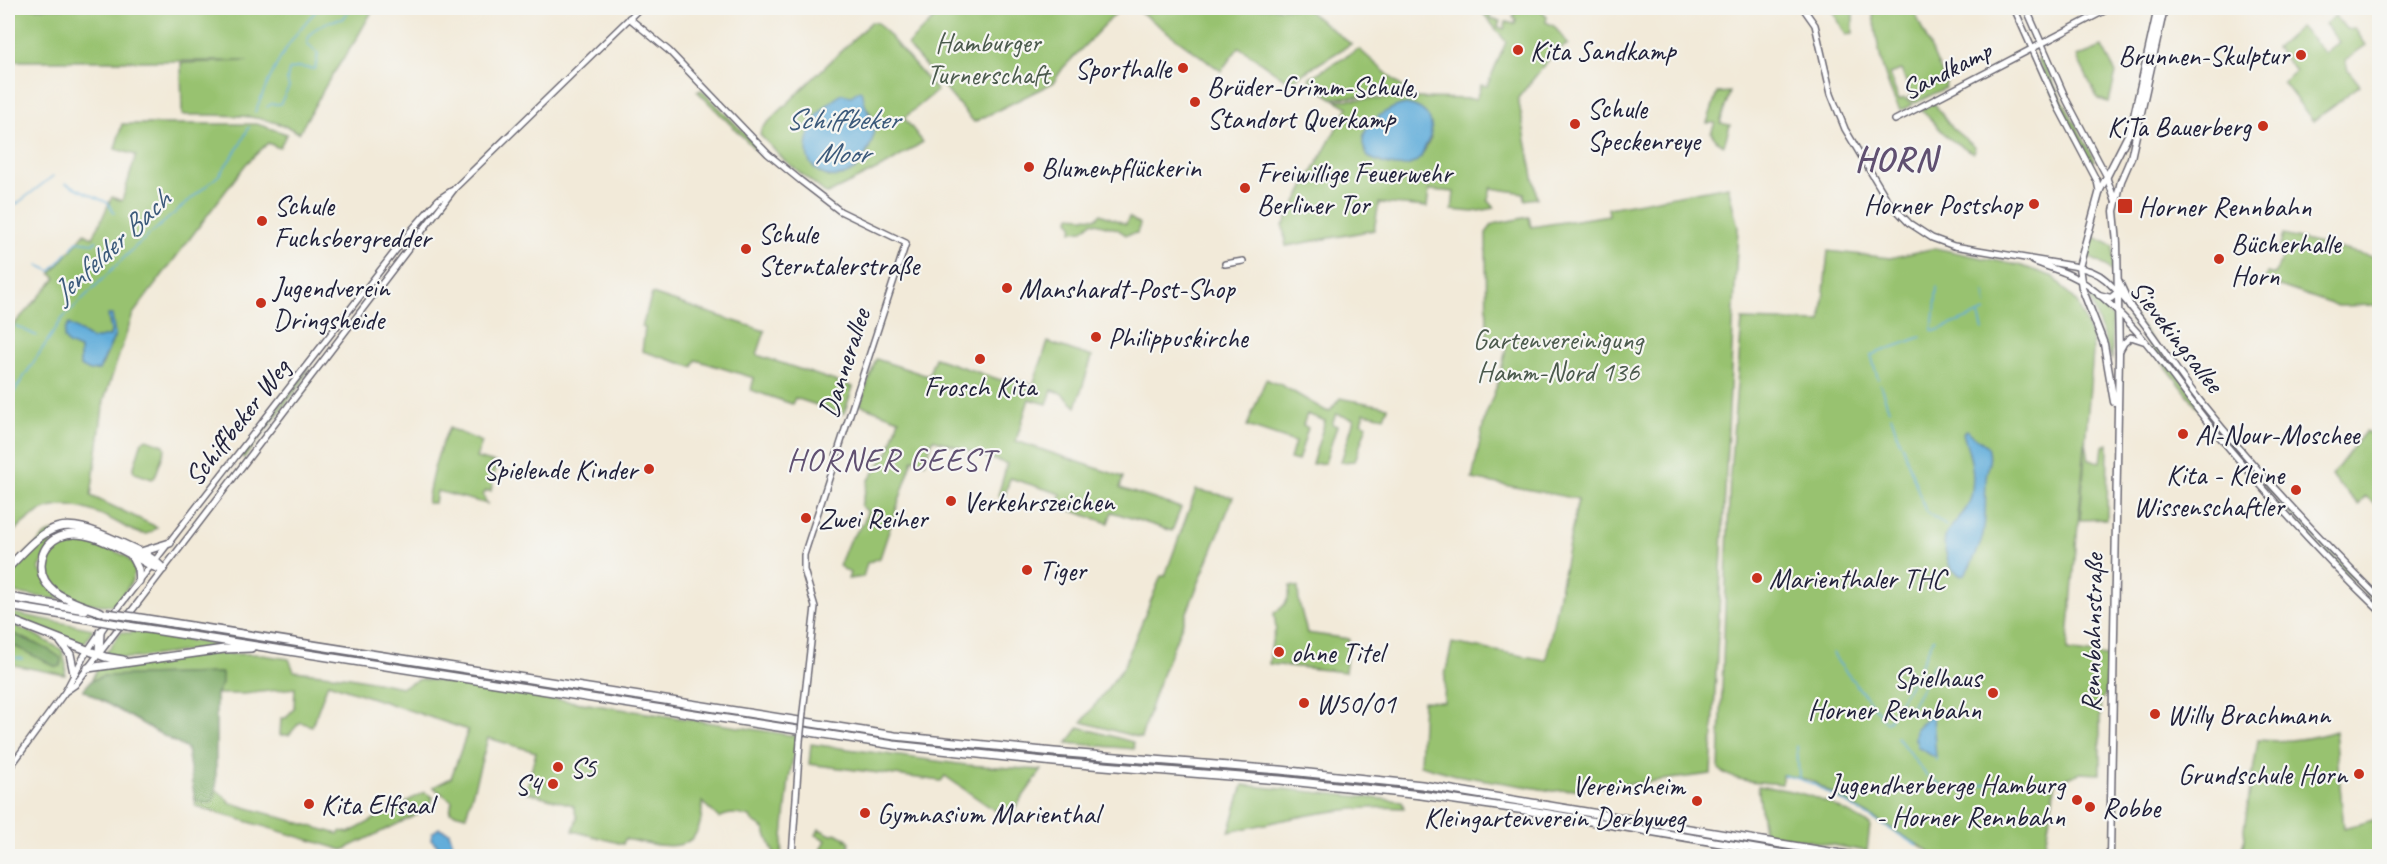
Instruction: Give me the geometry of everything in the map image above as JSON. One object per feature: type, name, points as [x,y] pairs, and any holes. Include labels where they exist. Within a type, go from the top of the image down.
[{"type":"highway","points":[[8,568],[39,536],[63,525],[79,526],[95,531],[141,552],[153,564]]},
{"type":"highway","points":[[103,612],[70,601],[51,590],[44,579],[41,563],[45,550],[58,537],[80,534],[94,538],[163,569]]},
{"type":"highway","points":[[141,552],[170,543]]},
{"type":"highway","points":[[131,555],[138,569],[139,581]]},
{"type":"highway","points":[[8,597],[874,733],[969,744],[1280,770],[1422,785],[1854,856]]},
{"type":"highway","points":[[8,606],[894,746],[1410,794],[1524,810],[1797,856]]},
{"type":"highway","points":[[8,619],[109,658],[134,661]]},
{"type":"highway","points":[[99,653],[100,632]]},
{"type":"highway","points":[[54,638],[64,645],[70,654],[74,673]]},
{"type":"highway","points":[[88,668],[224,649],[268,648]]},
{"type":"main road","name":"Schiffbeker Weg","points":[[65,692],[75,685],[455,188],[640,8]]},
{"type":"main road","points":[[1803,8],[1815,25],[1830,89],[1840,117],[1853,144],[1888,201],[1914,227],[1941,242],[2031,260]]},
{"type":"main road","points":[[2014,8],[2059,109],[2097,181],[2099,191]]},
{"type":"main road","points":[[2026,8],[2067,101],[2106,175],[2115,201]]},
{"type":"main road","name":"Sandkamp","points":[[1895,120],[2110,8]]},
{"type":"main road","name":"Rennbahnstraße","points":[[2116,411],[2104,344],[2080,280],[2079,267],[2099,191],[2128,135],[2134,116],[2158,8]]},
{"type":"main road","name":"Rennbahnstraße","points":[[2110,856],[2116,411],[2119,354],[2115,201],[2130,158],[2164,8]]},
{"type":"main road","name":"Dannerallee","points":[[629,18],[669,51],[768,154],[801,182],[840,211],[906,243],[804,555],[804,570],[815,610],[800,741],[792,856]]},
{"type":"main road","name":"Schiffbeker Weg","points":[[8,770],[65,692],[100,632],[139,581],[414,227],[439,199],[455,188]]},
{"type":"main road","name":"Sievekingsallee","points":[[2031,260],[2079,267],[2099,274],[2118,292],[2183,379],[2235,443],[2291,508],[2379,599]]},
{"type":"main road","name":"Sievekingsallee","points":[[2031,260],[2080,280],[2118,312],[2145,342],[2229,448],[2319,550],[2379,611]]},
{"type":"main road","points":[[1225,264],[1243,261]]},
{"type":"main road","points":[[2118,280],[2130,306]]},
{"type":"main road","points":[[2099,295],[2111,298],[2118,292]]},
{"type":"main road","points":[[353,304],[359,312]]},
{"type":"main road","points":[[2119,354],[2124,343],[2131,337],[2145,342]]},
{"type":"main road","points":[[311,361],[313,373]]},
{"type":"main road","points":[[2229,448],[2235,443]]},
{"type":"green space","points":[[8,8],[374,8],[299,133],[271,121],[257,118],[182,115],[181,63],[248,61],[8,61]]},
{"type":"green space","name":"Hamburger Turnerschaft","points":[[945,8],[1121,8],[1063,68],[1053,83],[974,122],[907,45]]},
{"type":"green space","points":[[1145,8],[1304,8],[1351,44],[1289,82],[1239,47],[1221,71],[1140,12]]},
{"type":"green space","points":[[1479,8],[1491,8],[1490,19],[1500,21],[1498,27],[1504,29],[1506,22],[1515,24],[1516,19],[1513,18],[1515,8],[1529,11],[1531,8],[1540,8],[1547,17],[1546,22],[1554,26],[1568,44],[1554,53],[1518,98],[1537,198],[1525,200],[1524,193],[1491,188],[1488,200],[1495,208],[1473,212],[1452,210],[1454,192],[1429,190],[1427,207],[1379,203],[1374,230],[1286,246],[1283,226],[1348,107],[1335,100],[1476,99],[1481,85],[1487,86],[1506,42]],"holes":[[[1368,128],[1431,138],[1421,157]]]},
{"type":"green space","points":[[1831,8],[1853,8],[1853,33],[1846,35]]},
{"type":"green space","points":[[1872,8],[1913,8],[1946,83],[1945,88],[1916,103],[1908,98],[1912,96],[1901,70],[1889,74],[1899,100],[1904,98],[1913,104],[1900,111],[1884,73]]},
{"type":"green space","points":[[2335,16],[2346,30],[2355,29],[2366,45],[2345,60],[2348,70],[2360,85],[2313,121],[2283,82],[2296,71],[2276,48],[2300,27],[2325,53],[2339,42],[2325,24]]},
{"type":"green space","name":"Schiffbeker Moor","points":[[871,22],[878,23],[937,91],[904,118],[923,142],[888,164],[827,194],[784,160],[760,135],[761,129]],"holes":[[[865,106],[871,114],[874,127],[869,150],[856,169],[828,177],[811,164]]]},
{"type":"green space","points":[[2102,47],[2116,73],[2109,102],[2098,99],[2077,57]]},
{"type":"green space","points":[[1359,49],[1410,94],[1332,98],[1319,90],[1309,78]]},
{"type":"green space","points":[[2042,57],[2055,87],[2095,160],[2091,163],[2060,107],[2038,60]]},
{"type":"green space","points":[[702,90],[763,152],[762,156],[697,91]]},
{"type":"green space","points":[[1730,92],[1720,123],[1730,125],[1724,145],[1711,133],[1715,123],[1707,123],[1717,93]]},
{"type":"green space","points":[[1934,103],[1953,129],[1975,147],[1973,153],[1948,138],[1921,109]]},
{"type":"green space","points":[[122,124],[257,124],[287,134],[279,148],[268,143],[246,164],[133,314],[104,400],[91,496],[157,527],[148,534],[139,533],[92,511],[61,506],[36,513],[8,537],[8,331],[56,278],[51,274],[85,233],[93,238],[112,197],[122,201],[136,155],[115,149]],"holes":[[[108,318],[115,335],[102,365],[80,366],[80,349],[77,346],[81,331],[92,339],[110,336]]]},
{"type":"green space","name":"Gartenvereinigung Hamm-Nord 136","points":[[1728,186],[1738,227],[1711,774],[1553,791],[1456,775],[1420,765],[1423,701],[1444,702],[1445,675],[1452,643],[1546,660],[1578,499],[1472,479],[1485,417],[1499,380],[1507,344],[1487,343],[1486,233],[1493,224],[1529,217],[1531,227],[1609,215],[1608,208]]},
{"type":"green space","points":[[1100,214],[1126,224],[1129,217],[1140,224],[1137,233],[1126,235],[1117,229],[1092,222],[1083,230],[1072,231],[1070,216],[1097,218]]},
{"type":"green space","points":[[2283,235],[2379,258],[2379,305],[2338,306],[2265,281],[2267,273],[2275,275],[2283,253],[2278,251]]},
{"type":"green space","points":[[2092,236],[2113,246],[2113,274],[2106,266],[2087,256]]},
{"type":"green space","points":[[1935,248],[2022,266],[2054,277],[2078,304],[2092,338],[2093,352],[2067,651],[2107,656],[2106,693],[2100,703],[2100,774],[2080,773],[2056,782],[2043,856],[1937,856],[1810,780],[1782,775],[1782,784],[1749,781],[1732,777],[1719,769],[1730,474],[1742,320],[1821,322],[1828,251],[1890,258]]},
{"type":"green space","points":[[652,294],[765,331],[757,355],[853,387],[844,414],[795,398],[792,404],[751,390],[754,378],[696,360],[693,367],[642,351],[645,328],[642,327]]},
{"type":"green space","points":[[2090,299],[2093,299],[2112,317],[2112,360]]},
{"type":"green space","points":[[2131,313],[2225,438],[2206,418],[2129,319]]},
{"type":"green space","points":[[1048,342],[1092,357],[1076,407],[1061,393],[1052,390],[1047,404],[1029,399],[1016,441],[1123,477],[1120,488],[1181,508],[1172,531],[1112,512],[1108,523],[1058,506],[1061,494],[1010,478],[1004,498],[998,496],[1007,464],[933,439],[925,463],[913,459],[880,558],[867,563],[863,577],[848,579],[850,573],[839,566],[849,541],[863,524],[867,511],[861,506],[868,481],[889,451],[899,419],[860,405],[876,359],[928,376],[935,358],[1004,381],[1006,377],[1033,385]]},
{"type":"green space","points":[[309,367],[301,384],[244,458],[241,456]]},
{"type":"green space","points":[[1266,379],[1278,383],[1326,411],[1330,411],[1340,398],[1388,407],[1384,417],[1364,413],[1361,422],[1367,425],[1355,461],[1341,462],[1354,419],[1336,414],[1332,424],[1337,426],[1325,463],[1312,464],[1325,421],[1307,414],[1303,425],[1308,428],[1298,461],[1290,459],[1295,442],[1247,426]]},
{"type":"green space","points":[[449,428],[482,442],[476,458],[496,463],[491,491],[486,491],[483,495],[487,504],[437,491],[435,503],[427,503],[435,464]]},
{"type":"green space","points":[[2365,432],[2379,437],[2379,507],[2365,496],[2359,505],[2331,476]]},
{"type":"green space","points":[[147,439],[164,445],[165,449],[155,477],[152,479],[135,473],[133,470],[142,441]]},
{"type":"green space","points":[[2086,440],[2089,460],[2101,462],[2103,446],[2108,444],[2107,519],[2080,520]]},
{"type":"green space","points":[[2243,457],[2287,507],[2378,601],[2374,602],[2287,511],[2241,458]]},
{"type":"green space","points":[[1196,490],[1233,497],[1156,690],[1141,738],[1082,722],[1123,668],[1161,576],[1165,576]]},
{"type":"green space","points":[[73,528],[98,537],[54,537],[39,569],[61,600],[8,592],[11,591],[8,590],[8,571],[48,533]]},
{"type":"green space","points":[[69,537],[88,539],[126,556],[136,569],[131,583],[116,604],[102,605],[79,601],[58,591],[46,577],[48,553],[60,541]]},
{"type":"green space","points":[[1290,586],[1298,587],[1299,602],[1307,633],[1349,639],[1345,672],[1269,664],[1276,629],[1274,613],[1286,602]]},
{"type":"green space","points":[[8,612],[93,629],[84,644],[8,617]]},
{"type":"green space","points":[[8,623],[62,650],[66,665],[65,675],[8,664]]},
{"type":"green space","points":[[8,631],[49,650],[61,658],[61,666],[56,667],[8,643]]},
{"type":"green space","points":[[132,631],[226,646],[135,658],[123,658],[106,653],[121,632],[131,633]]},
{"type":"green space","points":[[206,654],[256,654],[289,659],[294,671],[350,677],[402,687],[420,679],[438,681],[797,736],[789,779],[781,856],[775,856],[764,829],[750,817],[734,814],[719,818],[702,802],[701,821],[696,833],[689,841],[679,845],[667,846],[625,839],[623,844],[573,831],[577,818],[573,805],[526,792],[536,752],[488,738],[466,816],[450,812],[452,801],[433,787],[451,778],[468,730],[328,683],[312,726],[300,722],[289,735],[280,735],[281,718],[286,718],[294,708],[295,688],[244,694],[216,694],[222,673],[103,676],[91,681],[97,669]]},
{"type":"green space","points":[[222,673],[222,684],[216,694],[216,789],[214,799],[207,804],[195,801],[187,749],[83,690],[91,681],[103,676]]},
{"type":"green space","points":[[1079,727],[1133,742],[1134,749],[1067,743]]},
{"type":"green space","points":[[2335,731],[2344,829],[2379,818],[2379,856],[2240,856],[2245,837],[2244,829],[2258,740],[2296,740]]},
{"type":"green space","points":[[811,744],[966,765],[1042,770],[1007,819],[945,776],[941,781],[809,764]]},
{"type":"green space","points":[[1243,785],[1402,801],[1404,808],[1338,811],[1229,832]]},
{"type":"green space","points":[[1758,786],[1817,798],[1870,825],[1867,851],[1764,833]]},
{"type":"green space","points":[[216,789],[231,803],[338,834],[341,831],[349,833],[424,792],[433,797],[427,810],[343,850],[195,806],[195,801],[207,804],[214,799]]},
{"type":"green space","points":[[819,829],[831,835],[835,833],[844,837],[845,840],[846,838],[849,841],[849,853],[843,856],[818,856],[826,840],[816,835]]},
{"type":"water","name":"Schiffbeker Moor","points":[[860,90],[873,125],[870,147],[861,162],[850,172],[836,176],[823,174],[811,164],[807,153],[809,133],[814,121],[828,104],[841,94],[851,96]]},
{"type":"water","points":[[1406,104],[1426,113],[1431,124],[1430,138],[1420,158],[1415,163],[1394,166],[1368,157],[1363,143],[1367,128],[1385,112]]},
{"type":"water","points":[[108,315],[112,315],[115,335],[99,370],[90,371],[80,366],[80,349],[68,344],[64,338],[65,330],[69,324],[92,339],[110,336]]},
{"type":"water","points":[[1966,430],[1988,447],[1989,460],[1982,538],[1979,549],[1965,574],[1960,575],[1950,565],[1944,544],[1949,530],[1964,512],[1971,497],[1973,471],[1963,433]]},
{"type":"water","points":[[1931,715],[1933,716],[1936,758],[1917,747],[1917,740],[1915,740],[1916,728]]},
{"type":"water","points":[[439,828],[449,832],[453,844],[463,852],[484,849],[499,856],[444,856],[442,850],[431,839],[432,833]]},
{"type":"waterway","name":"Jenfelder Bach","points":[[255,112],[281,57],[298,31],[319,8]]},
{"type":"waterway","points":[[267,107],[271,104],[280,104],[289,87],[287,80],[289,70],[299,67],[315,69],[318,54],[307,43],[312,33],[326,23],[343,19],[351,8]]},
{"type":"waterway","name":"Jenfelder Bach","points":[[8,401],[62,319],[136,246],[219,175],[240,145],[249,127]]},
{"type":"waterway","points":[[14,206],[53,176]]},
{"type":"waterway","points":[[66,183],[108,203],[114,213]]},
{"type":"waterway","points":[[8,211],[13,207]]},
{"type":"waterway","points":[[71,249],[77,241],[93,243],[97,241]]},
{"type":"waterway","points":[[38,265],[51,271],[68,252]]},
{"type":"waterway","points":[[1935,310],[1937,287]]},
{"type":"waterway","points":[[1984,292],[1986,305]]},
{"type":"waterway","points":[[1934,312],[1932,330],[1935,331],[1986,311]]},
{"type":"waterway","points":[[1979,315],[1983,330]]},
{"type":"waterway","points":[[8,321],[12,324]]},
{"type":"waterway","points":[[16,326],[37,336]]},
{"type":"waterway","points":[[1878,379],[1871,355],[1921,337]]},
{"type":"waterway","points":[[1880,384],[1889,410]]},
{"type":"waterway","points":[[1891,416],[1900,443]]},
{"type":"waterway","points":[[1902,445],[1925,510],[1946,526]]},
{"type":"waterway","points":[[1919,668],[1934,638]]},
{"type":"waterway","points":[[1833,653],[1886,722],[1889,721],[1917,671]]},
{"type":"waterway","points":[[8,656],[22,659]]},
{"type":"waterway","points":[[1930,672],[1934,664]]},
{"type":"waterway","points":[[1911,713],[1908,712],[1927,678]]},
{"type":"waterway","points":[[1897,737],[1927,776]]},
{"type":"waterway","points":[[1797,746],[1799,779],[1813,784],[1917,845]]},
{"type":"waterway","points":[[1783,775],[1799,779]]},
{"type":"waterway","points":[[1930,778],[1941,785],[1962,790]]},
{"type":"waterway","points":[[1965,790],[1994,782]]},
{"type":"place","name":"Kita Sandkamp","points":[[1518,50]]},
{"type":"place","name":"Brunnen-Skulptur","points":[[2301,55]]},
{"type":"place","name":"Sporthalle","points":[[1183,68]]},
{"type":"place","name":"Brüder-Grimm-Schule, Standort Querkamp","points":[[1195,102]]},
{"type":"place","name":"Schule Speckenreye","points":[[1575,124]]},
{"type":"place","name":"KiTa Bauerberg","points":[[2263,126]]},
{"type":"place","name":"Blumenpflückerin","points":[[1029,167]]},
{"type":"place","name":"Freiwillige Feuerwehr Berliner Tor","points":[[1245,188]]},
{"type":"place","name":"Horner Postshop","points":[[2034,204]]},
{"type":"place","name":"Horner Rennbahn","points":[[2125,206]]},
{"type":"place","name":"Schule Fuchsbergredder","points":[[262,221]]},
{"type":"place","name":"Schule Sterntalerstraße","points":[[746,249]]},
{"type":"place","name":"Bücherhalle Horn","points":[[2219,259]]},
{"type":"place","name":"Manshardt-Post-Shop","points":[[1007,288]]},
{"type":"place","name":"Jugendverein Dringsheide","points":[[261,303]]},
{"type":"place","name":"Philippuskirche","points":[[1096,337]]},
{"type":"place","name":"Frosch Kita","points":[[980,359]]},
{"type":"place","name":"Al-Nour-Moschee","points":[[2183,434]]},
{"type":"place","name":"Spielende Kinder","points":[[649,469]]},
{"type":"place","name":"Kita - Kleine Wissenschaftler","points":[[2296,490]]},
{"type":"place","name":"Verkehrszeichen","points":[[951,501]]},
{"type":"place","name":"Zwei Reiher","points":[[806,518]]},
{"type":"place","name":"Tiger","points":[[1027,570]]},
{"type":"place","name":"Marienthaler THC","points":[[1757,578]]},
{"type":"place","name":"ohne Titel","points":[[1279,652]]},
{"type":"place","name":"Spielhaus Horner Rennbahn","points":[[1993,693]]},
{"type":"place","name":"W50/01","points":[[1304,703]]},
{"type":"place","name":"Willy Brachmann","points":[[2155,714]]},
{"type":"place","name":"S5","points":[[558,767]]},
{"type":"place","name":"Grundschule Horn","points":[[2359,774]]},
{"type":"place","name":"S4","points":[[553,784]]},
{"type":"place","name":"Jugendherberge Hamburg - Horner Rennbahn","points":[[2077,800]]},
{"type":"place","name":"Vereinsheim Kleingartenverein Derbyweg","points":[[1697,801]]},
{"type":"place","name":"Kita Elfsaal","points":[[309,804]]},
{"type":"place","name":"Robbe","points":[[2090,807]]},
{"type":"place","name":"Gymnasium Marienthal","points":[[865,813]]},
{"type":"district","name":"HORN","points":[[1896,158]]},
{"type":"district","name":"HORNER GEEST","points":[[891,459]]}]
